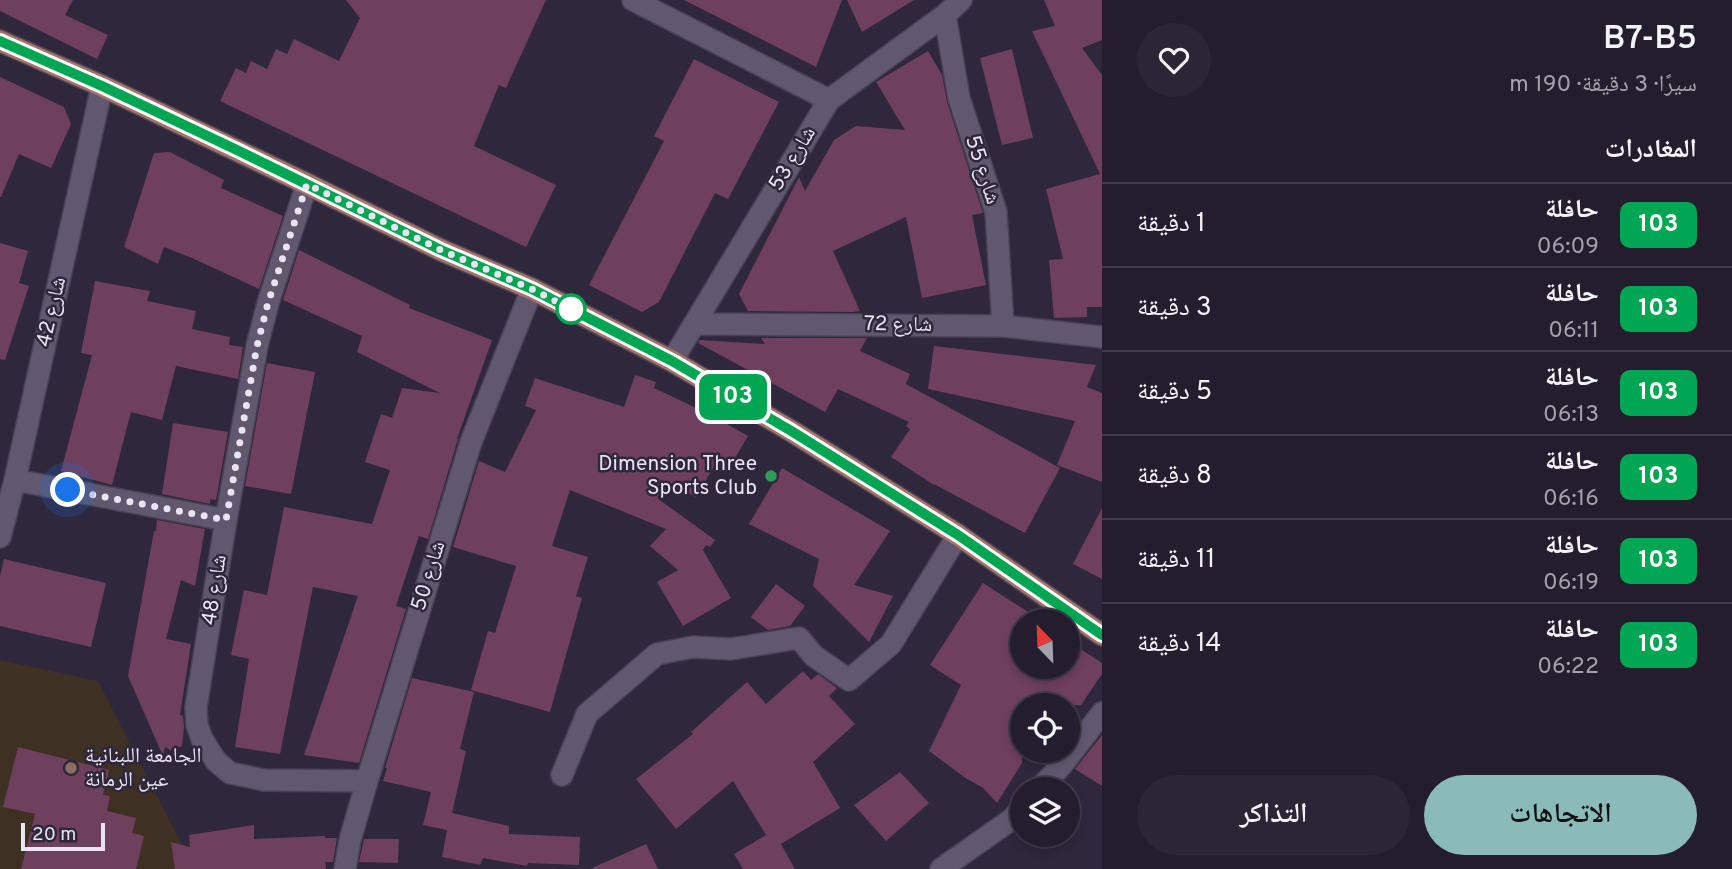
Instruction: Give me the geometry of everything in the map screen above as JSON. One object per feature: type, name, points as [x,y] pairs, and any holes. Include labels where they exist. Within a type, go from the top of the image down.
[{"type":"main road","points":[[0,41],[102,86],[441,250],[532,289],[672,361],[793,432],[958,535],[1102,635]]},
{"type":"street","points":[[633,0],[829,100]]},
{"type":"street","name":"شارع 53","points":[[672,361],[829,100],[945,15],[961,0]]},
{"type":"street","name":"شارع 55","points":[[945,15],[959,97],[996,212],[1003,326]]},
{"type":"street","name":"شارع 42","points":[[0,537],[102,86]]},
{"type":"street","name":"شارع 48","points":[[307,184],[268,303],[257,346],[196,707],[197,725],[202,739],[216,761],[230,773],[264,780],[367,781]]},
{"type":"street","name":"شارع 50","points":[[345,869],[350,840],[367,781],[471,442],[532,289]]},
{"type":"street","name":"شارع 72","points":[[694,324],[1003,326],[1102,337]]},
{"type":"street","points":[[15,480],[226,520]]},
{"type":"street","points":[[562,775],[587,714],[657,654],[693,647],[730,649],[799,638],[814,656],[849,680],[891,644],[958,535]]},
{"type":"street","points":[[1050,777],[1102,713]]},
{"type":"street","points":[[941,869],[1010,820]]},
{"type":"shaded area","name":"الجامعة اللبنانية عين الرمانة","points":[[0,660],[98,681],[188,856],[185,869],[0,869]]},
{"type":"building","points":[[0,0],[73,0],[65,15],[108,35],[97,59],[0,11]]},
{"type":"building","points":[[346,0],[546,0],[506,88],[499,85],[474,146],[556,185],[526,247],[220,101],[236,68],[246,73],[251,61],[267,69],[276,49],[287,54],[294,39],[339,61],[360,18]]},
{"type":"building","points":[[684,0],[842,0],[816,67]]},
{"type":"building","points":[[847,0],[914,0],[862,32]]},
{"type":"building","points":[[1044,0],[1102,0],[1102,40],[1082,48],[1102,75],[1102,307],[1087,307],[1087,317],[1054,318],[1049,260],[1063,259],[1046,189],[1100,174],[1032,31],[1055,26]]},
{"type":"building","points":[[1012,49],[1033,138],[1002,145],[980,58]]},
{"type":"building","points":[[928,51],[942,75],[947,102],[983,213],[972,215],[986,285],[922,298],[906,217],[833,251],[860,311],[748,311],[739,294],[799,177],[805,191],[834,140],[856,126],[905,130],[876,82]]},
{"type":"building","points":[[694,59],[779,102],[728,199],[715,193],[659,302],[642,312],[589,285],[664,141],[654,136]]},
{"type":"building","points":[[0,77],[64,107],[71,124],[51,168],[19,154],[1,197],[0,197]]},
{"type":"building","points":[[170,152],[224,180],[221,188],[283,216],[259,289],[164,247],[158,264],[124,247],[154,153]]},
{"type":"building","points":[[0,243],[28,251],[19,283],[29,286],[5,360],[0,359]]},
{"type":"building","points":[[299,250],[410,305],[409,308],[492,340],[457,439],[428,539],[419,536],[396,606],[406,609],[359,763],[304,755],[358,596],[313,587],[280,754],[235,747],[249,659],[231,655],[244,590],[267,595],[284,507],[372,524],[390,470],[365,462],[381,414],[392,418],[402,388],[440,393],[357,352],[362,336],[283,300]]},
{"type":"building","points":[[95,281],[150,291],[147,301],[196,311],[192,329],[230,337],[229,345],[243,347],[238,379],[176,366],[162,420],[131,412],[112,485],[61,471],[92,355],[81,353]]},
{"type":"building","points":[[761,338],[867,338],[860,351],[910,374],[906,384],[1060,468],[1025,533],[934,485],[891,457],[910,429],[906,426],[909,422],[838,389],[825,412],[698,343],[700,340],[765,344]]},
{"type":"building","points":[[934,346],[1096,365],[1087,387],[1102,393],[1102,482],[1057,465],[1075,421],[928,389]]},
{"type":"building","points":[[267,363],[315,372],[291,494],[245,486]]},
{"type":"building","points":[[635,375],[656,382],[654,388],[748,436],[731,465],[719,458],[696,497],[667,482],[657,498],[715,540],[710,547],[706,545],[703,550],[731,598],[683,626],[657,582],[678,570],[650,546],[666,529],[570,490],[552,546],[588,557],[576,596],[582,598],[550,712],[471,690],[488,631],[495,633],[516,566],[453,547],[479,461],[505,472],[536,410],[525,406],[535,378],[624,407]]},
{"type":"building","points":[[173,423],[228,432],[216,500],[210,499],[210,504],[162,494]]},
{"type":"building","points":[[782,468],[890,531],[854,585],[893,596],[869,642],[813,586],[819,559],[749,524]]},
{"type":"building","points":[[1102,508],[1102,579],[1073,564]]},
{"type":"building","points":[[157,520],[205,529],[195,586],[181,580],[166,639],[191,644],[180,715],[183,716],[184,727],[182,746],[170,750],[165,747],[163,756],[128,676]]},
{"type":"building","points":[[4,559],[106,583],[91,647],[0,626],[0,576]]},
{"type":"building","points":[[983,583],[1023,609],[1010,609],[1010,679],[1080,679],[1080,649],[1102,663],[1102,674],[1081,705],[1080,693],[1010,693],[1010,763],[1022,763],[1013,777],[1010,777],[1010,782],[997,803],[983,788],[929,751],[961,685],[930,665]]},
{"type":"building","points":[[776,584],[805,606],[790,626],[768,630],[751,617]]},
{"type":"building","points":[[803,671],[811,680],[818,674],[837,688],[829,696],[855,724],[813,762],[840,808],[781,844],[795,869],[743,869],[734,854],[766,835],[733,781],[676,829],[636,779],[693,734],[691,732],[747,682],[766,704]]},
{"type":"building","points":[[412,678],[474,692],[460,749],[466,751],[452,813],[509,826],[509,834],[580,837],[579,865],[528,863],[527,866],[483,858],[480,865],[442,857],[447,830],[423,825],[431,792],[383,781]]},
{"type":"building","points":[[1102,735],[1102,786],[1075,769]]},
{"type":"building","points":[[18,747],[109,770],[103,795],[110,796],[107,811],[136,818],[132,833],[144,836],[136,869],[21,869],[35,814],[3,807]]},
{"type":"building","points":[[900,772],[929,803],[886,841],[854,805]]},
{"type":"building","points":[[254,825],[254,839],[325,836],[337,838],[333,862],[325,862],[326,869],[175,869],[171,842],[190,847],[189,835]]},
{"type":"building","points":[[364,839],[399,839],[398,863],[359,862]]},
{"type":"building","points":[[646,844],[658,869],[590,869]]},
{"type":"bus line","name":"103","points":[[0,41],[102,86],[441,250],[532,289],[672,361],[793,432],[958,535],[1102,635]]},
{"type":"place","name":"Dimension Three Sports Club","points":[[771,476]]},
{"type":"place","name":"الجامعة اللبنانية عين الرمانة","points":[[71,768]]},
{"type":"route","points":[[68,490],[226,520],[257,346],[268,303],[307,184],[441,250],[532,289],[579,313],[571,309]]}]
